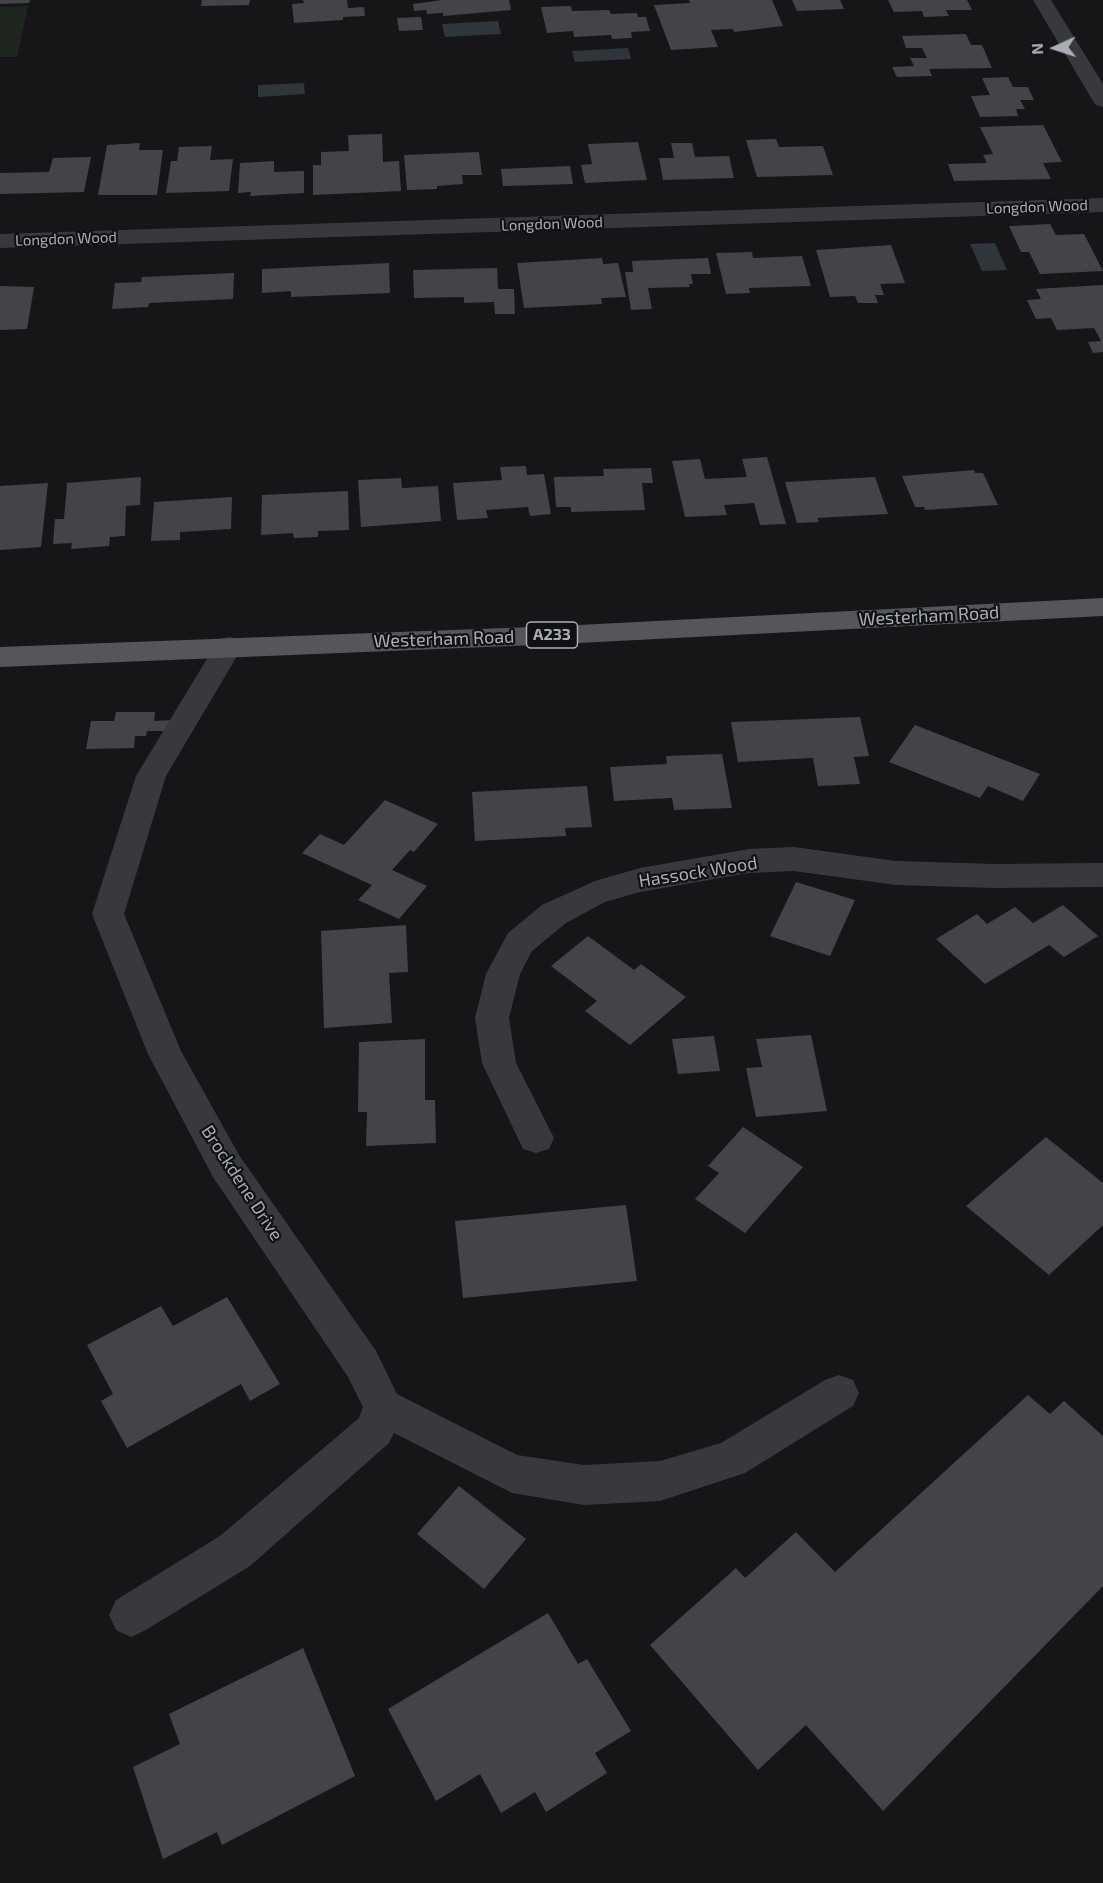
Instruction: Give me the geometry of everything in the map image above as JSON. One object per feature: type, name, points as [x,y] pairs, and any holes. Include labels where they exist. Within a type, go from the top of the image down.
[{"type":"main road","name":"Westerham Road","points":[[0,657],[559,634],[1103,607]]},
{"type":"street","points":[[1042,0],[1103,101]]},
{"type":"street","name":"Longdon Wood","points":[[0,242],[1103,204]]},
{"type":"street","name":"Brockdene Drive","points":[[229,646],[151,776],[108,914],[165,1054],[226,1166],[362,1364],[383,1407]]},
{"type":"street","name":"Hassock Wood","points":[[536,1138],[499,1063],[492,1018],[503,974],[520,942],[554,914],[596,893],[651,878],[760,860],[794,860],[896,873],[994,876],[1103,875]]},
{"type":"street","points":[[131,1615],[235,1551],[375,1430],[383,1407],[512,1474],[584,1485],[660,1481],[731,1459],[838,1393]]},
{"type":"shaded area","points":[[28,6],[17,57],[0,57],[0,7]]},
{"type":"shaded area","points":[[498,21],[501,34],[445,37],[442,24]]},
{"type":"shaded area","points":[[628,48],[631,59],[575,62],[572,51]]},
{"type":"shaded area","points":[[304,83],[305,94],[258,97],[258,85]]},
{"type":"shaded area","points":[[995,243],[1007,270],[982,271],[970,244]]},
{"type":"building","points":[[0,0],[30,0],[29,3],[0,4]]},
{"type":"building","points":[[202,0],[250,0],[249,5],[201,6]]},
{"type":"building","points":[[303,0],[347,0],[348,8],[364,7],[365,16],[343,17],[343,20],[294,23],[292,4],[304,3]]},
{"type":"building","points":[[442,0],[509,0],[511,10],[443,16],[443,13],[427,14],[426,10],[414,11],[413,4]]},
{"type":"building","points":[[689,0],[772,0],[783,26],[734,32],[733,29],[711,30],[718,47],[671,50],[654,5],[690,3]]},
{"type":"building","points":[[792,0],[840,0],[844,9],[797,11]]},
{"type":"building","points":[[888,0],[967,0],[972,10],[946,10],[949,16],[924,17],[922,11],[894,12]]},
{"type":"building","points":[[571,6],[572,11],[609,10],[611,14],[637,13],[638,17],[646,17],[650,31],[631,32],[632,38],[612,39],[611,35],[574,37],[573,31],[547,33],[541,7]]},
{"type":"building","points":[[421,17],[423,30],[399,31],[397,18]]},
{"type":"building","points":[[966,34],[971,45],[982,45],[992,68],[929,69],[932,76],[897,77],[892,67],[914,66],[910,58],[927,58],[922,48],[906,48],[902,36]]},
{"type":"building","points":[[1008,77],[1013,87],[1028,87],[1034,100],[1020,100],[1025,109],[1016,109],[1018,116],[980,117],[971,96],[990,95],[982,78]]},
{"type":"building","points":[[1043,125],[1062,162],[1043,163],[1051,179],[954,181],[948,164],[987,163],[983,155],[993,154],[980,127]]},
{"type":"building","points":[[382,134],[383,162],[399,161],[401,191],[313,195],[313,165],[321,165],[321,152],[349,151],[348,135]]},
{"type":"building","points":[[776,139],[779,147],[823,146],[833,175],[757,177],[746,140]]},
{"type":"building","points":[[638,142],[647,180],[585,183],[581,165],[592,164],[588,144]]},
{"type":"building","points":[[140,143],[139,150],[163,150],[157,195],[98,195],[107,145]]},
{"type":"building","points":[[671,143],[692,143],[695,157],[729,156],[734,178],[663,180],[659,158],[674,158]]},
{"type":"building","points":[[212,146],[210,160],[233,159],[229,191],[166,193],[171,161],[177,161],[179,147]]},
{"type":"building","points":[[479,152],[482,175],[462,175],[463,184],[437,186],[437,189],[407,190],[404,155]]},
{"type":"building","points":[[91,157],[84,192],[0,194],[0,173],[49,172],[53,158]]},
{"type":"building","points":[[274,161],[274,172],[304,171],[304,193],[250,196],[251,192],[238,193],[240,163]]},
{"type":"building","points":[[570,166],[573,184],[503,186],[501,169]]},
{"type":"building","points":[[1050,224],[1056,235],[1084,234],[1103,271],[1040,274],[1029,252],[1021,252],[1009,226]]},
{"type":"building","points":[[891,245],[905,283],[880,284],[884,295],[875,295],[878,303],[858,303],[855,296],[830,297],[816,250]]},
{"type":"building","points":[[752,252],[753,258],[802,256],[811,286],[749,288],[750,293],[726,294],[716,253]]},
{"type":"building","points":[[602,258],[603,264],[618,263],[626,297],[601,298],[602,304],[524,308],[517,263]]},
{"type":"building","points":[[708,258],[711,274],[691,274],[693,284],[689,284],[690,287],[648,288],[652,309],[631,310],[625,272],[633,272],[632,261]]},
{"type":"building","points":[[389,263],[390,293],[291,297],[291,291],[262,293],[262,269]]},
{"type":"building","points":[[497,268],[498,289],[514,289],[515,314],[495,314],[494,302],[464,303],[464,297],[414,298],[413,270]]},
{"type":"building","points":[[234,273],[233,299],[149,303],[148,307],[112,309],[115,283],[141,282],[142,277]]},
{"type":"building","points":[[1103,285],[1103,352],[1093,353],[1088,342],[1101,341],[1094,328],[1057,330],[1051,318],[1036,319],[1027,300],[1041,299],[1036,289]]},
{"type":"building","points":[[0,286],[34,287],[27,329],[0,330]]},
{"type":"building","points":[[767,457],[786,524],[760,525],[754,503],[724,505],[727,515],[685,517],[672,461],[700,459],[705,479],[747,477],[742,459]]},
{"type":"building","points":[[526,466],[527,475],[544,474],[551,514],[530,516],[528,507],[486,510],[488,518],[457,520],[453,483],[502,480],[500,467]]},
{"type":"building","points":[[651,468],[653,483],[642,483],[645,510],[571,512],[571,507],[556,507],[554,477],[604,476],[603,469]]},
{"type":"building","points":[[974,470],[975,473],[983,473],[998,505],[925,510],[924,507],[915,507],[902,476]]},
{"type":"building","points":[[141,477],[140,505],[126,506],[125,536],[110,537],[109,546],[71,549],[72,543],[53,544],[55,519],[64,519],[67,483]]},
{"type":"building","points":[[875,477],[888,514],[817,518],[819,522],[797,523],[785,482]]},
{"type":"building","points":[[401,478],[402,488],[438,486],[441,521],[361,527],[358,480]]},
{"type":"building","points":[[48,483],[41,547],[0,550],[0,486]]},
{"type":"building","points":[[348,491],[349,530],[318,531],[318,537],[294,538],[293,533],[261,535],[262,495]]},
{"type":"building","points":[[232,497],[231,529],[180,532],[180,540],[151,541],[154,502]]},
{"type":"building","points":[[116,712],[155,712],[154,721],[173,720],[172,731],[147,731],[146,736],[135,736],[134,748],[86,749],[91,721],[114,721]]},
{"type":"building","points":[[860,717],[869,756],[854,757],[860,784],[818,786],[813,758],[738,762],[731,722]]},
{"type":"building","points":[[915,725],[1040,774],[1023,801],[988,786],[980,798],[889,762]]},
{"type":"building","points":[[722,754],[732,808],[674,810],[672,798],[614,801],[610,767],[667,764],[666,756]]},
{"type":"building","points":[[587,786],[592,827],[565,828],[566,836],[475,841],[472,792]]},
{"type":"building","points":[[385,800],[438,824],[414,852],[410,850],[392,870],[427,886],[399,919],[358,900],[372,885],[302,853],[320,834],[344,845]]},
{"type":"building","points":[[796,882],[855,900],[830,956],[770,936]]},
{"type":"building","points":[[1063,905],[1098,936],[1064,957],[1049,945],[985,984],[936,939],[977,914],[987,924],[1015,907],[1033,923]]},
{"type":"building","points":[[406,925],[408,972],[389,973],[392,1023],[324,1028],[321,931]]},
{"type":"building","points":[[588,936],[634,970],[641,964],[686,997],[630,1045],[585,1011],[597,1001],[551,966]]},
{"type":"building","points":[[811,1035],[827,1111],[756,1117],[746,1068],[762,1067],[756,1039]]},
{"type":"building","points":[[714,1036],[720,1071],[678,1074],[672,1039]]},
{"type":"building","points":[[425,1039],[425,1100],[435,1100],[436,1143],[366,1146],[367,1112],[358,1112],[359,1042]]},
{"type":"building","points":[[743,1127],[803,1167],[745,1233],[695,1199],[719,1173],[708,1166]]},
{"type":"building","points":[[1046,1137],[1103,1183],[1103,1225],[1049,1275],[966,1206]]},
{"type":"building","points":[[626,1205],[637,1281],[463,1298],[455,1221]]},
{"type":"building","points":[[227,1297],[280,1384],[250,1401],[241,1384],[127,1448],[101,1401],[113,1394],[87,1345],[161,1306],[173,1326]]},
{"type":"building","points":[[1028,1395],[1050,1414],[1064,1401],[1103,1436],[1103,1586],[883,1811],[806,1725],[758,1770],[650,1645],[736,1568],[745,1578],[796,1532],[835,1572]]},
{"type":"building","points":[[459,1486],[526,1539],[484,1589],[417,1534]]},
{"type":"building","points":[[548,1613],[578,1664],[587,1659],[631,1731],[595,1753],[607,1773],[546,1812],[535,1792],[501,1813],[480,1774],[436,1801],[388,1709]]},
{"type":"building","points":[[303,1648],[355,1776],[222,1845],[217,1832],[163,1859],[133,1767],[180,1744],[169,1714]]}]
